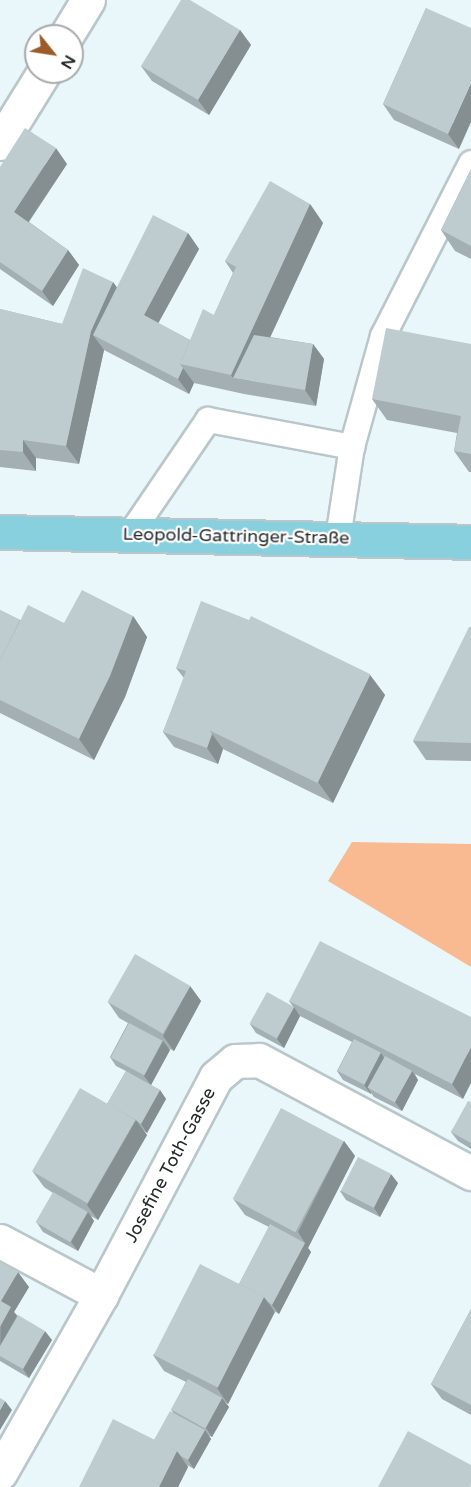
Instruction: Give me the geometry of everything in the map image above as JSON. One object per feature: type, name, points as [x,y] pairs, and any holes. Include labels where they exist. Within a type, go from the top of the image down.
[{"type":"main road","name":"Leopold-Gattringer-Straße","points":[[0,532],[471,542]]},
{"type":"street","points":[[73,24],[88,0]]},
{"type":"street","points":[[0,143],[37,84]]},
{"type":"street","name":"Josefine Toth-Gasse","points":[[0,1473],[101,1295],[216,1077],[235,1061],[259,1060],[471,1173]]},
{"type":"street","points":[[0,1241],[101,1295]]},
{"type":"lane","points":[[338,538],[352,447],[383,336],[471,163]]},
{"type":"lane","points":[[131,533],[208,420],[352,447]]},
{"type":"shaded area","points":[[352,842],[471,844],[471,967],[328,881]]},
{"type":"building","points":[[181,0],[190,0],[240,30],[198,100],[141,66]]},
{"type":"building","points":[[426,8],[471,28],[471,83],[448,134],[383,104]]},
{"type":"building","points":[[25,128],[56,148],[14,212],[68,250],[42,291],[0,262],[0,167]]},
{"type":"building","points":[[471,169],[471,246],[441,230]]},
{"type":"building","points":[[270,181],[310,204],[231,375],[180,364],[203,309],[214,315],[236,267],[225,261]]},
{"type":"building","points":[[153,215],[188,233],[144,315],[190,340],[180,364],[183,368],[178,379],[93,335]]},
{"type":"building","points":[[83,268],[113,282],[91,331],[66,446],[23,440],[23,452],[0,450],[0,309],[62,324]]},
{"type":"building","points":[[386,328],[471,344],[471,454],[454,451],[461,416],[372,399]]},
{"type":"building","points":[[254,335],[313,344],[305,390],[233,378]]},
{"type":"building","points":[[82,590],[133,616],[110,676],[79,739],[0,700],[0,661],[28,605],[64,623]]},
{"type":"building","points":[[201,601],[249,620],[209,729],[212,734],[207,748],[163,732],[186,671],[176,668]]},
{"type":"building","points":[[0,610],[20,620],[0,661]]},
{"type":"building","points":[[251,616],[371,674],[317,783],[198,725]]},
{"type":"building","points":[[471,627],[471,743],[413,741]]},
{"type":"building","points":[[320,941],[471,1017],[471,1047],[452,1084],[289,1001]]},
{"type":"building","points":[[135,954],[190,986],[163,1034],[108,1002]]},
{"type":"building","points":[[267,992],[294,1007],[277,1039],[250,1023]]},
{"type":"building","points":[[129,1023],[163,1041],[144,1075],[111,1057]]},
{"type":"building","points":[[354,1039],[381,1053],[364,1085],[338,1071]]},
{"type":"building","points":[[385,1056],[412,1071],[395,1103],[368,1087]]},
{"type":"building","points":[[126,1071],[160,1090],[141,1124],[107,1104]]},
{"type":"building","points":[[80,1088],[135,1120],[87,1203],[32,1171]]},
{"type":"building","points":[[468,1101],[471,1102],[471,1143],[451,1132]]},
{"type":"building","points":[[281,1108],[344,1141],[295,1232],[233,1199]]},
{"type":"building","points":[[358,1157],[391,1174],[374,1208],[341,1191]]},
{"type":"building","points":[[53,1192],[88,1212],[70,1242],[36,1222]]},
{"type":"building","points":[[270,1224],[305,1243],[272,1305],[264,1297],[239,1284]]},
{"type":"building","points":[[0,1262],[18,1272],[1,1301],[11,1307],[0,1327]]},
{"type":"building","points":[[200,1264],[264,1297],[218,1388],[154,1355]]},
{"type":"building","points":[[471,1309],[471,1405],[431,1384]]},
{"type":"building","points":[[18,1315],[45,1331],[23,1369],[0,1356],[0,1346]]},
{"type":"building","points":[[188,1379],[222,1398],[205,1429],[171,1410]]},
{"type":"building","points":[[0,1398],[5,1401],[0,1410]]},
{"type":"building","points":[[170,1411],[205,1430],[188,1460],[177,1451],[154,1440]]},
{"type":"building","points":[[113,1419],[177,1451],[159,1487],[79,1487]]},
{"type":"building","points":[[408,1431],[471,1465],[470,1487],[378,1487]]}]
